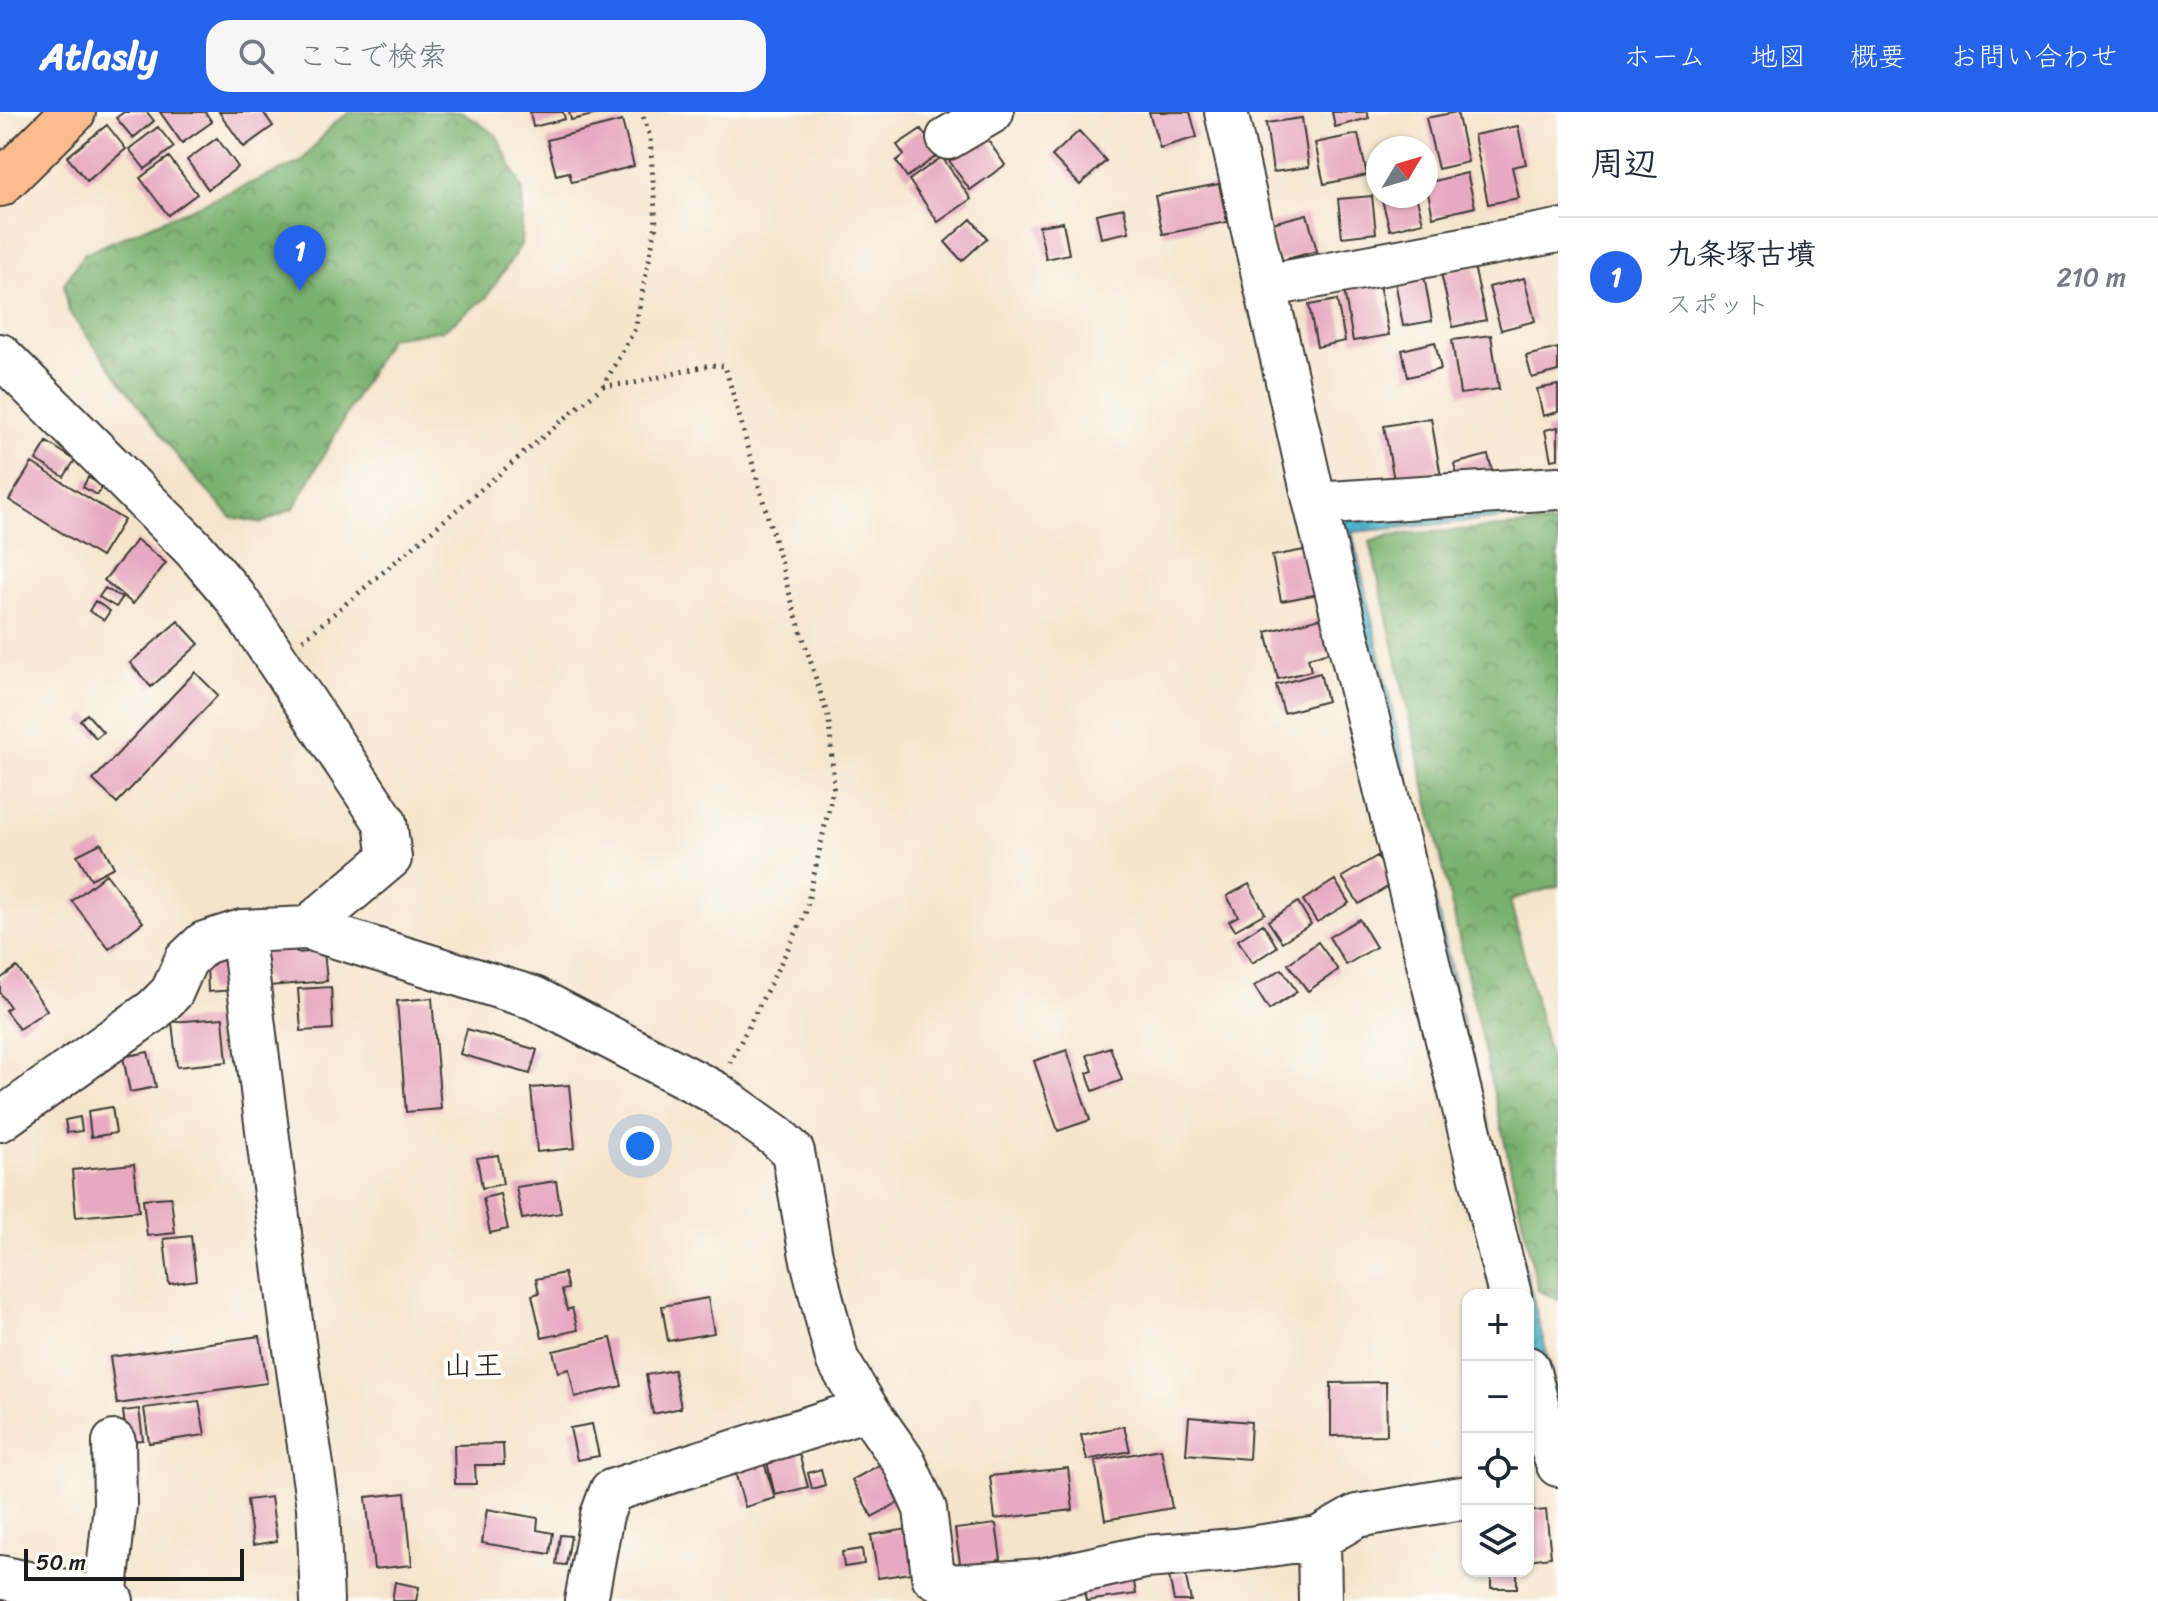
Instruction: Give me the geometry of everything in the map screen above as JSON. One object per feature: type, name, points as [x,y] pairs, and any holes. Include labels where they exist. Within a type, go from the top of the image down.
[{"type":"main road","points":[[0,184],[73,112]]},
{"type":"street","points":[[948,138],[992,112]]},
{"type":"street","points":[[1226,112],[1315,504],[1509,1289]]},
{"type":"street","points":[[1266,286],[1558,231]]},
{"type":"street","points":[[0,355],[195,550],[235,597],[385,822],[390,858],[307,928]]},
{"type":"street","points":[[1315,504],[1558,488]]},
{"type":"street","points":[[0,1120],[154,1010],[172,992],[186,960],[204,943],[242,931],[307,928],[534,998],[714,1092],[776,1136],[793,1152],[811,1256],[837,1359],[904,1462],[925,1509],[922,1588],[1041,1580],[1145,1557],[1235,1550],[1319,1538],[1357,1516],[1462,1498]]},
{"type":"street","points":[[242,931],[291,1321],[318,1507],[322,1601]]},
{"type":"street","points":[[1534,1392],[1542,1423],[1547,1467]]},
{"type":"street","points":[[586,1601],[602,1515],[611,1491],[867,1409]]},
{"type":"street","points":[[0,1577],[109,1600],[115,1505],[114,1442]]},
{"type":"street","points":[[1319,1538],[1320,1601]]},
{"type":"path","points":[[279,661],[603,386],[635,329],[656,225],[650,137],[642,112]]},
{"type":"path","points":[[603,386],[634,383],[710,365],[725,366],[829,720],[834,785],[805,915],[714,1092]]},
{"type":"green space","points":[[350,112],[463,112],[497,136],[523,191],[521,245],[486,298],[443,330],[389,338],[294,508],[262,523],[231,517],[186,468],[69,312],[64,284],[85,253],[301,162],[335,122]]},
{"type":"green space","points":[[1558,523],[1558,886],[1510,900],[1551,1062],[1558,1061],[1558,1300],[1538,1290],[1370,542],[1390,535]]},
{"type":"water","points":[[1558,500],[1558,513],[1352,532],[1466,1035],[1530,1289],[1527,1289],[1337,517]]},
{"type":"water","points":[[1534,1303],[1558,1398],[1558,1449],[1547,1422],[1534,1368]]},
{"type":"building","points":[[124,112],[147,112],[154,121],[133,138],[116,118]]},
{"type":"building","points":[[160,112],[205,112],[212,122],[182,143]]},
{"type":"building","points":[[219,112],[263,112],[273,126],[244,147]]},
{"type":"building","points":[[530,112],[563,112],[565,119],[533,127]]},
{"type":"building","points":[[569,112],[603,112],[603,113],[571,120]]},
{"type":"building","points":[[1149,112],[1190,112],[1197,137],[1160,148]]},
{"type":"building","points":[[1332,112],[1367,112],[1369,118],[1335,127]]},
{"type":"building","points":[[1457,112],[1468,162],[1438,169],[1438,136],[1430,136],[1426,118]]},
{"type":"building","points":[[1302,118],[1309,167],[1273,172],[1266,123]]},
{"type":"building","points":[[622,121],[634,166],[572,182],[569,172],[556,175],[547,140]]},
{"type":"building","points":[[107,125],[126,149],[87,181],[67,157]]},
{"type":"building","points":[[1518,126],[1526,164],[1512,167],[1519,198],[1488,204],[1474,135]]},
{"type":"building","points":[[158,127],[174,147],[145,169],[129,149]]},
{"type":"building","points":[[979,127],[1005,165],[970,190],[943,152]]},
{"type":"building","points":[[921,129],[938,155],[907,177],[896,161],[904,155],[897,145]]},
{"type":"building","points":[[1079,131],[1106,161],[1080,185],[1052,156]]},
{"type":"building","points":[[1358,134],[1366,175],[1324,184],[1315,143]]},
{"type":"building","points":[[217,138],[238,167],[208,189],[187,160]]},
{"type":"building","points":[[169,157],[197,194],[168,215],[140,178]]},
{"type":"building","points":[[942,157],[971,199],[938,222],[909,180]]},
{"type":"building","points":[[1467,173],[1475,207],[1433,217],[1431,208],[1438,208],[1438,180]]},
{"type":"building","points":[[1219,184],[1227,222],[1163,234],[1155,196]]},
{"type":"building","points":[[1366,197],[1366,208],[1373,208],[1376,233],[1342,237],[1338,199]]},
{"type":"building","points":[[1124,208],[1129,232],[1101,238],[1096,214]]},
{"type":"building","points":[[1384,208],[1419,208],[1423,222],[1390,230]]},
{"type":"building","points":[[1307,214],[1317,251],[1279,261],[1268,224]]},
{"type":"building","points":[[971,219],[987,238],[962,261],[945,242]]},
{"type":"building","points":[[1063,222],[1069,254],[1046,259],[1039,226]]},
{"type":"building","points":[[1474,266],[1486,320],[1453,327],[1441,273]]},
{"type":"building","points":[[1424,275],[1432,321],[1403,326],[1395,280]]},
{"type":"building","points":[[1524,278],[1535,321],[1501,330],[1489,287]]},
{"type":"building","points":[[1379,284],[1389,335],[1353,341],[1344,290]]},
{"type":"building","points":[[1337,300],[1345,341],[1317,347],[1309,305]]},
{"type":"building","points":[[1491,335],[1499,389],[1460,394],[1452,340]]},
{"type":"building","points":[[1435,342],[1441,369],[1408,377],[1402,350]]},
{"type":"building","points":[[1558,348],[1558,371],[1532,378],[1526,356]]},
{"type":"building","points":[[1558,385],[1558,412],[1543,416],[1537,389]]},
{"type":"building","points":[[1431,418],[1442,483],[1396,491],[1384,426]]},
{"type":"building","points":[[1558,427],[1558,459],[1551,460],[1545,430]]},
{"type":"building","points":[[47,442],[75,460],[64,477],[36,460]]},
{"type":"building","points":[[1488,455],[1493,473],[1459,482],[1454,464]]},
{"type":"building","points":[[32,463],[124,520],[101,557],[9,500]]},
{"type":"building","points":[[88,477],[102,486],[97,495],[83,487]]},
{"type":"building","points":[[137,540],[166,563],[133,604],[104,580]]},
{"type":"building","points":[[1310,549],[1319,594],[1281,601],[1272,556]]},
{"type":"building","points":[[105,588],[122,598],[116,607],[99,597]]},
{"type":"building","points":[[95,601],[110,611],[104,620],[89,611]]},
{"type":"building","points":[[1332,615],[1341,649],[1308,658],[1311,671],[1278,679],[1266,632]]},
{"type":"building","points":[[178,621],[199,644],[151,687],[130,663]]},
{"type":"building","points":[[195,672],[218,695],[117,803],[93,780]]},
{"type":"building","points":[[1320,673],[1327,701],[1284,713],[1276,685]]},
{"type":"building","points":[[87,714],[103,732],[96,738],[80,720]]},
{"type":"building","points":[[101,843],[114,867],[91,879],[77,855]]},
{"type":"building","points":[[1377,856],[1394,883],[1359,904],[1342,877]]},
{"type":"building","points":[[106,874],[143,922],[109,949],[72,901]]},
{"type":"building","points":[[1335,880],[1349,903],[1317,922],[1303,900]]},
{"type":"building","points":[[1249,884],[1265,913],[1235,930],[1229,921],[1238,916],[1227,896]]},
{"type":"building","points":[[1298,902],[1311,924],[1282,942],[1268,921]]},
{"type":"building","points":[[1359,919],[1376,947],[1346,965],[1329,937]]},
{"type":"building","points":[[1263,924],[1277,947],[1252,963],[1238,940]]},
{"type":"building","points":[[295,936],[297,953],[324,951],[327,981],[269,986],[251,949]]},
{"type":"building","points":[[1318,942],[1338,970],[1308,991],[1288,964]]},
{"type":"building","points":[[232,950],[234,990],[208,992],[207,963]]},
{"type":"building","points":[[17,967],[47,1010],[19,1029],[5,1010],[10,1007],[0,993],[0,979]]},
{"type":"building","points":[[1282,969],[1297,992],[1269,1010],[1254,986]]},
{"type":"building","points":[[331,987],[333,1029],[301,1031],[298,989]]},
{"type":"building","points":[[432,998],[441,1109],[406,1112],[397,1001]]},
{"type":"building","points":[[223,1018],[227,1062],[177,1067],[172,1022]]},
{"type":"building","points":[[467,1029],[537,1050],[530,1074],[460,1054]]},
{"type":"building","points":[[1110,1047],[1122,1080],[1093,1091],[1087,1073],[1093,1071],[1087,1055]]},
{"type":"building","points":[[1067,1050],[1090,1120],[1058,1131],[1034,1061]]},
{"type":"building","points":[[148,1052],[156,1087],[130,1092],[123,1057]]},
{"type":"building","points":[[569,1085],[575,1148],[537,1152],[531,1088]]},
{"type":"building","points":[[112,1107],[116,1133],[91,1137],[88,1111]]},
{"type":"building","points":[[80,1117],[82,1131],[67,1133],[65,1120]]},
{"type":"building","points":[[498,1155],[503,1184],[482,1188],[477,1158]]},
{"type":"building","points":[[134,1164],[139,1211],[76,1217],[72,1170]]},
{"type":"building","points":[[556,1181],[561,1213],[522,1219],[516,1187]]},
{"type":"building","points":[[500,1194],[508,1229],[490,1233],[483,1198]]},
{"type":"building","points":[[171,1197],[175,1233],[147,1236],[143,1199]]},
{"type":"building","points":[[191,1236],[196,1280],[169,1284],[164,1239]]},
{"type":"building","points":[[564,1273],[568,1289],[562,1290],[567,1310],[572,1308],[578,1330],[542,1338],[532,1295],[539,1293],[536,1279]]},
{"type":"building","points":[[708,1298],[714,1333],[668,1341],[662,1306]]},
{"type":"building","points":[[260,1336],[267,1383],[117,1404],[110,1357]]},
{"type":"building","points":[[611,1338],[622,1386],[575,1397],[569,1369],[558,1372],[553,1351]]},
{"type":"building","points":[[674,1370],[681,1408],[653,1414],[646,1375]]},
{"type":"building","points":[[1386,1382],[1387,1435],[1331,1436],[1331,1383]]},
{"type":"building","points":[[199,1401],[205,1435],[149,1443],[144,1408]]},
{"type":"building","points":[[139,1409],[143,1440],[127,1442],[123,1411]]},
{"type":"building","points":[[1189,1417],[1251,1422],[1249,1459],[1186,1454]]},
{"type":"building","points":[[592,1424],[599,1456],[577,1460],[570,1428]]},
{"type":"building","points":[[1124,1426],[1130,1451],[1087,1460],[1081,1435]]},
{"type":"building","points":[[503,1444],[504,1465],[475,1465],[476,1484],[455,1484],[454,1445]]},
{"type":"building","points":[[797,1446],[808,1487],[775,1495],[765,1454]]},
{"type":"building","points":[[1161,1449],[1172,1508],[1105,1520],[1095,1461]]},
{"type":"building","points":[[763,1459],[775,1498],[745,1507],[734,1468]]},
{"type":"building","points":[[881,1464],[903,1500],[872,1517],[852,1480]]},
{"type":"building","points":[[1068,1468],[1073,1510],[995,1519],[990,1476]]},
{"type":"building","points":[[821,1469],[825,1485],[812,1489],[808,1473]]},
{"type":"building","points":[[405,1493],[412,1565],[374,1569],[366,1497]]},
{"type":"building","points":[[271,1497],[277,1541],[253,1545],[247,1500]]},
{"type":"building","points":[[487,1509],[538,1518],[537,1530],[553,1533],[550,1554],[482,1543]]},
{"type":"building","points":[[1546,1510],[1551,1557],[1534,1559],[1534,1511]]},
{"type":"building","points":[[996,1524],[1001,1559],[996,1561],[997,1573],[962,1577],[955,1529]]},
{"type":"building","points":[[909,1529],[917,1572],[878,1578],[871,1535]]},
{"type":"building","points":[[560,1535],[571,1536],[566,1565],[556,1564]]},
{"type":"building","points":[[862,1549],[864,1564],[844,1567],[842,1552]]},
{"type":"building","points":[[1185,1573],[1191,1601],[1174,1601],[1169,1576]]},
{"type":"building","points":[[1133,1576],[1136,1594],[1086,1601],[1083,1583]]},
{"type":"building","points":[[1491,1577],[1517,1577],[1517,1588],[1491,1588]]},
{"type":"building","points":[[395,1582],[419,1587],[416,1601],[392,1601]]},
{"type":"place","name":"九条塚古墳","points":[[300,291]]},
{"type":"district","name":"山王","points":[[473,1365]]}]
